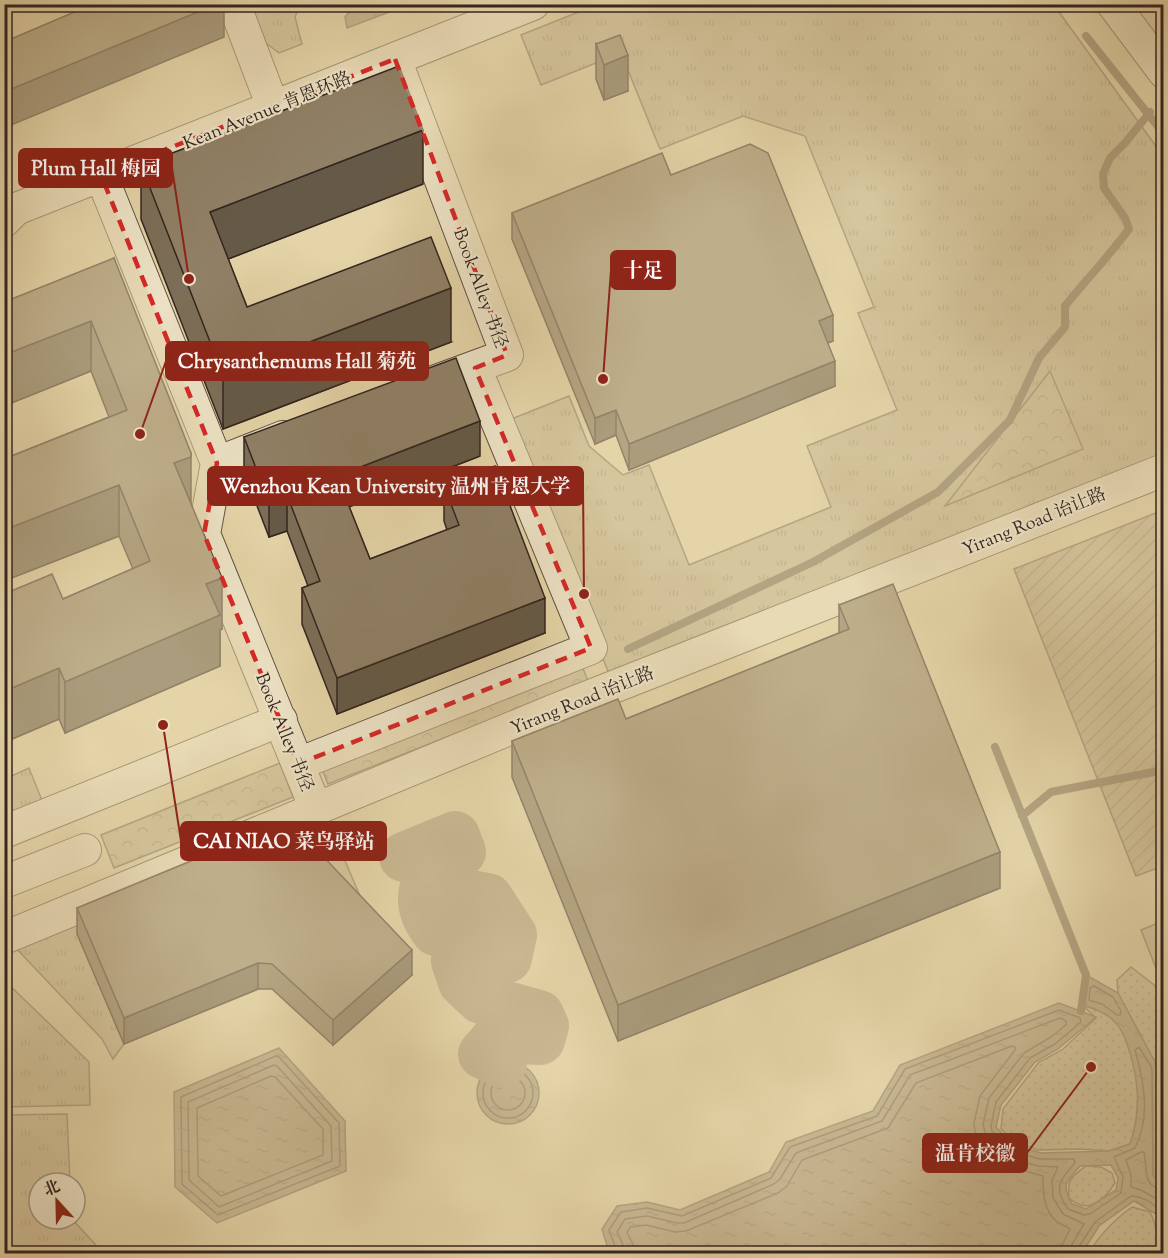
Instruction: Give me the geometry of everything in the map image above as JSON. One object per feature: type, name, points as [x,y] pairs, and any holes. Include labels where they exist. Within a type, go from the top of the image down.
[{"type":"street","points":[[234,4],[273,107]]},
{"type":"street","name":"Kean Avenue 肯恩环路","points":[[4,221],[16,209],[533,4]]},
{"type":"street","points":[[1113,4],[1164,72]]},
{"type":"street","name":"Book Alley 书径","points":[[388,399],[507,355],[395,59]]},
{"type":"street","points":[[101,175],[217,463],[313,427]]},
{"type":"street","points":[[298,764],[591,648],[475,368]]},
{"type":"street","name":"Book Alley 书径","points":[[217,463],[204,534],[316,809]]},
{"type":"street","name":"Yirang Road 诒让路","points":[[4,938],[566,706],[1164,470]]},
{"type":"street","points":[[4,832],[281,720]]},
{"type":"street","points":[[4,882],[85,850]]},
{"type":"highlighted area","points":[[395,59],[507,355],[475,368],[591,648],[298,764],[204,534],[217,463],[101,175]]},
{"type":"green space","points":[[248,5],[300,5],[295,17],[302,44],[279,53],[262,40]]},
{"type":"green space","points":[[596,5],[1054,5],[1163,156],[1163,455],[609,674],[509,420],[569,396],[589,446],[623,475],[649,465],[689,565],[831,507],[807,446],[897,410],[858,313],[874,307],[805,136],[743,116],[660,149],[621,53],[541,85],[521,35]]},
{"type":"green space","points":[[1050,371],[1083,449],[945,506]]},
{"type":"green space","points":[[1163,510],[1163,866],[1136,876],[1014,569]]},
{"type":"green space","points":[[580,661],[588,681],[328,784],[320,764]]},
{"type":"green space","points":[[280,763],[293,797],[114,868],[101,835]]},
{"type":"green space","points":[[29,768],[43,803],[5,819],[5,779]]},
{"type":"green space","points":[[327,818],[379,941],[78,933],[124,1044],[113,1059],[102,1039],[13,945]]},
{"type":"green space","points":[[1163,921],[1163,986],[1141,930]]},
{"type":"green space","points":[[1131,967],[1163,989],[1163,1177],[1159,1175],[1157,1066],[1118,993],[1117,980]]},
{"type":"green space","points":[[5,981],[89,1062],[90,1105],[5,1107]]},
{"type":"green space","points":[[1082,1005],[1100,1011],[1115,1022],[1130,1048],[1135,1063],[1138,1097],[1137,1114],[1130,1144],[1109,1151],[1038,1150],[1014,1141],[1001,1129],[1003,1109],[1039,1062],[1062,1050],[1096,1018]]},
{"type":"green space","points":[[67,1114],[69,1171],[27,1171],[27,1231],[83,1231],[103,1253],[5,1253],[5,1115]]},
{"type":"green space","points":[[1086,1166],[1101,1167],[1112,1173],[1115,1183],[1095,1204],[1082,1205],[1069,1198],[1069,1187],[1071,1179]]},
{"type":"green space","points":[[1132,1207],[1150,1212],[1163,1246],[1163,1253],[1089,1253],[1108,1228]]},
{"type":"water","points":[[408,5],[347,28],[345,17],[354,6]]},
{"type":"water","points":[[1086,975],[1118,993],[1157,1066],[1159,1174],[1164,1177],[1163,1241],[1156,1214],[1134,1201],[1099,1226],[1082,1253],[615,1254],[608,1249],[602,1229],[617,1206],[647,1202],[680,1210],[769,1172],[786,1142],[873,1111],[900,1065],[1059,1003],[1096,1017],[1058,1049],[1035,1062],[1001,1105],[996,1127],[1013,1145],[1041,1153],[1109,1151],[1130,1144],[1136,1122],[1138,1100],[1134,1067],[1127,1042],[1121,1029],[1108,1016],[1082,1005]],"holes":[[[1111,1165],[1118,1178],[1116,1190],[1086,1209],[1072,1204],[1067,1192],[1068,1180],[1080,1166]]]},
{"type":"water","points":[[279,1048],[345,1121],[346,1171],[217,1223],[175,1187],[174,1092]]},
{"type":"water","points":[[508,1062],[530,1071],[539,1093],[530,1115],[508,1124],[486,1115],[477,1093],[486,1071]]},
{"type":"building","points":[[93,4],[217,4],[4,92],[4,42]]},
{"type":"building","points":[[620,35],[628,55],[604,65],[596,44]]},
{"type":"building","points":[[399,66],[423,130],[210,212],[247,307],[431,237],[451,288],[223,375],[141,165]]},
{"type":"building","points":[[750,144],[768,153],[833,315],[819,321],[835,361],[629,444],[616,410],[595,418],[512,213],[662,153],[671,175]]},
{"type":"building","points":[[114,258],[191,453],[191,457],[174,463],[222,578],[206,584],[220,615],[65,682],[59,668],[12,688],[4,670],[4,594],[52,574],[63,599],[150,561],[119,485],[4,530],[4,459],[127,410],[91,321],[4,355],[4,302]]},
{"type":"building","points":[[456,358],[480,421],[337,476],[370,559],[459,525],[444,486],[495,466],[545,598],[337,678],[302,588],[320,581],[287,495],[269,502],[244,437]]},
{"type":"building","points":[[893,584],[1000,852],[618,1005],[512,741],[618,699],[626,719],[849,629],[839,605]]},
{"type":"building","points":[[266,830],[298,830],[412,950],[333,1020],[272,964],[258,963],[124,1018],[77,908]]},
{"type":"waterway","points":[[1086,36],[1164,134]]},
{"type":"waterway","points":[[628,649],[813,562],[938,492],[1010,420],[1039,358],[1065,327],[1065,306],[1129,229],[1125,218],[1104,188],[1103,174],[1110,158],[1150,112]]},
{"type":"waterway","points":[[995,747],[1086,975],[1081,1011]]},
{"type":"waterway","points":[[1022,816],[1051,792],[1164,770]]},
{"type":"waterway","points":[[404,857],[455,836],[461,852],[439,867],[426,886],[423,896],[428,919],[436,931],[457,922],[471,895],[488,898],[512,935],[507,958],[494,962],[462,954],[456,961],[463,982],[481,999],[539,1015],[544,1026],[540,1040],[497,1038],[483,1054],[502,1063]]},
{"type":"place","name":"Plum Hall 梅园","points":[[189,279]]},
{"type":"place","name":"十足","points":[[603,379]]},
{"type":"place","name":"Chrysanthemums Hall 菊苑","points":[[140,434]]},
{"type":"place","name":"Wenzhou Kean University 温州肯恩大学","points":[[584,594]]},
{"type":"place","name":"CAI NIAO 菜鸟驿站","points":[[163,725]]},
{"type":"place","name":"温肯校徽","points":[[1091,1067]]}]
